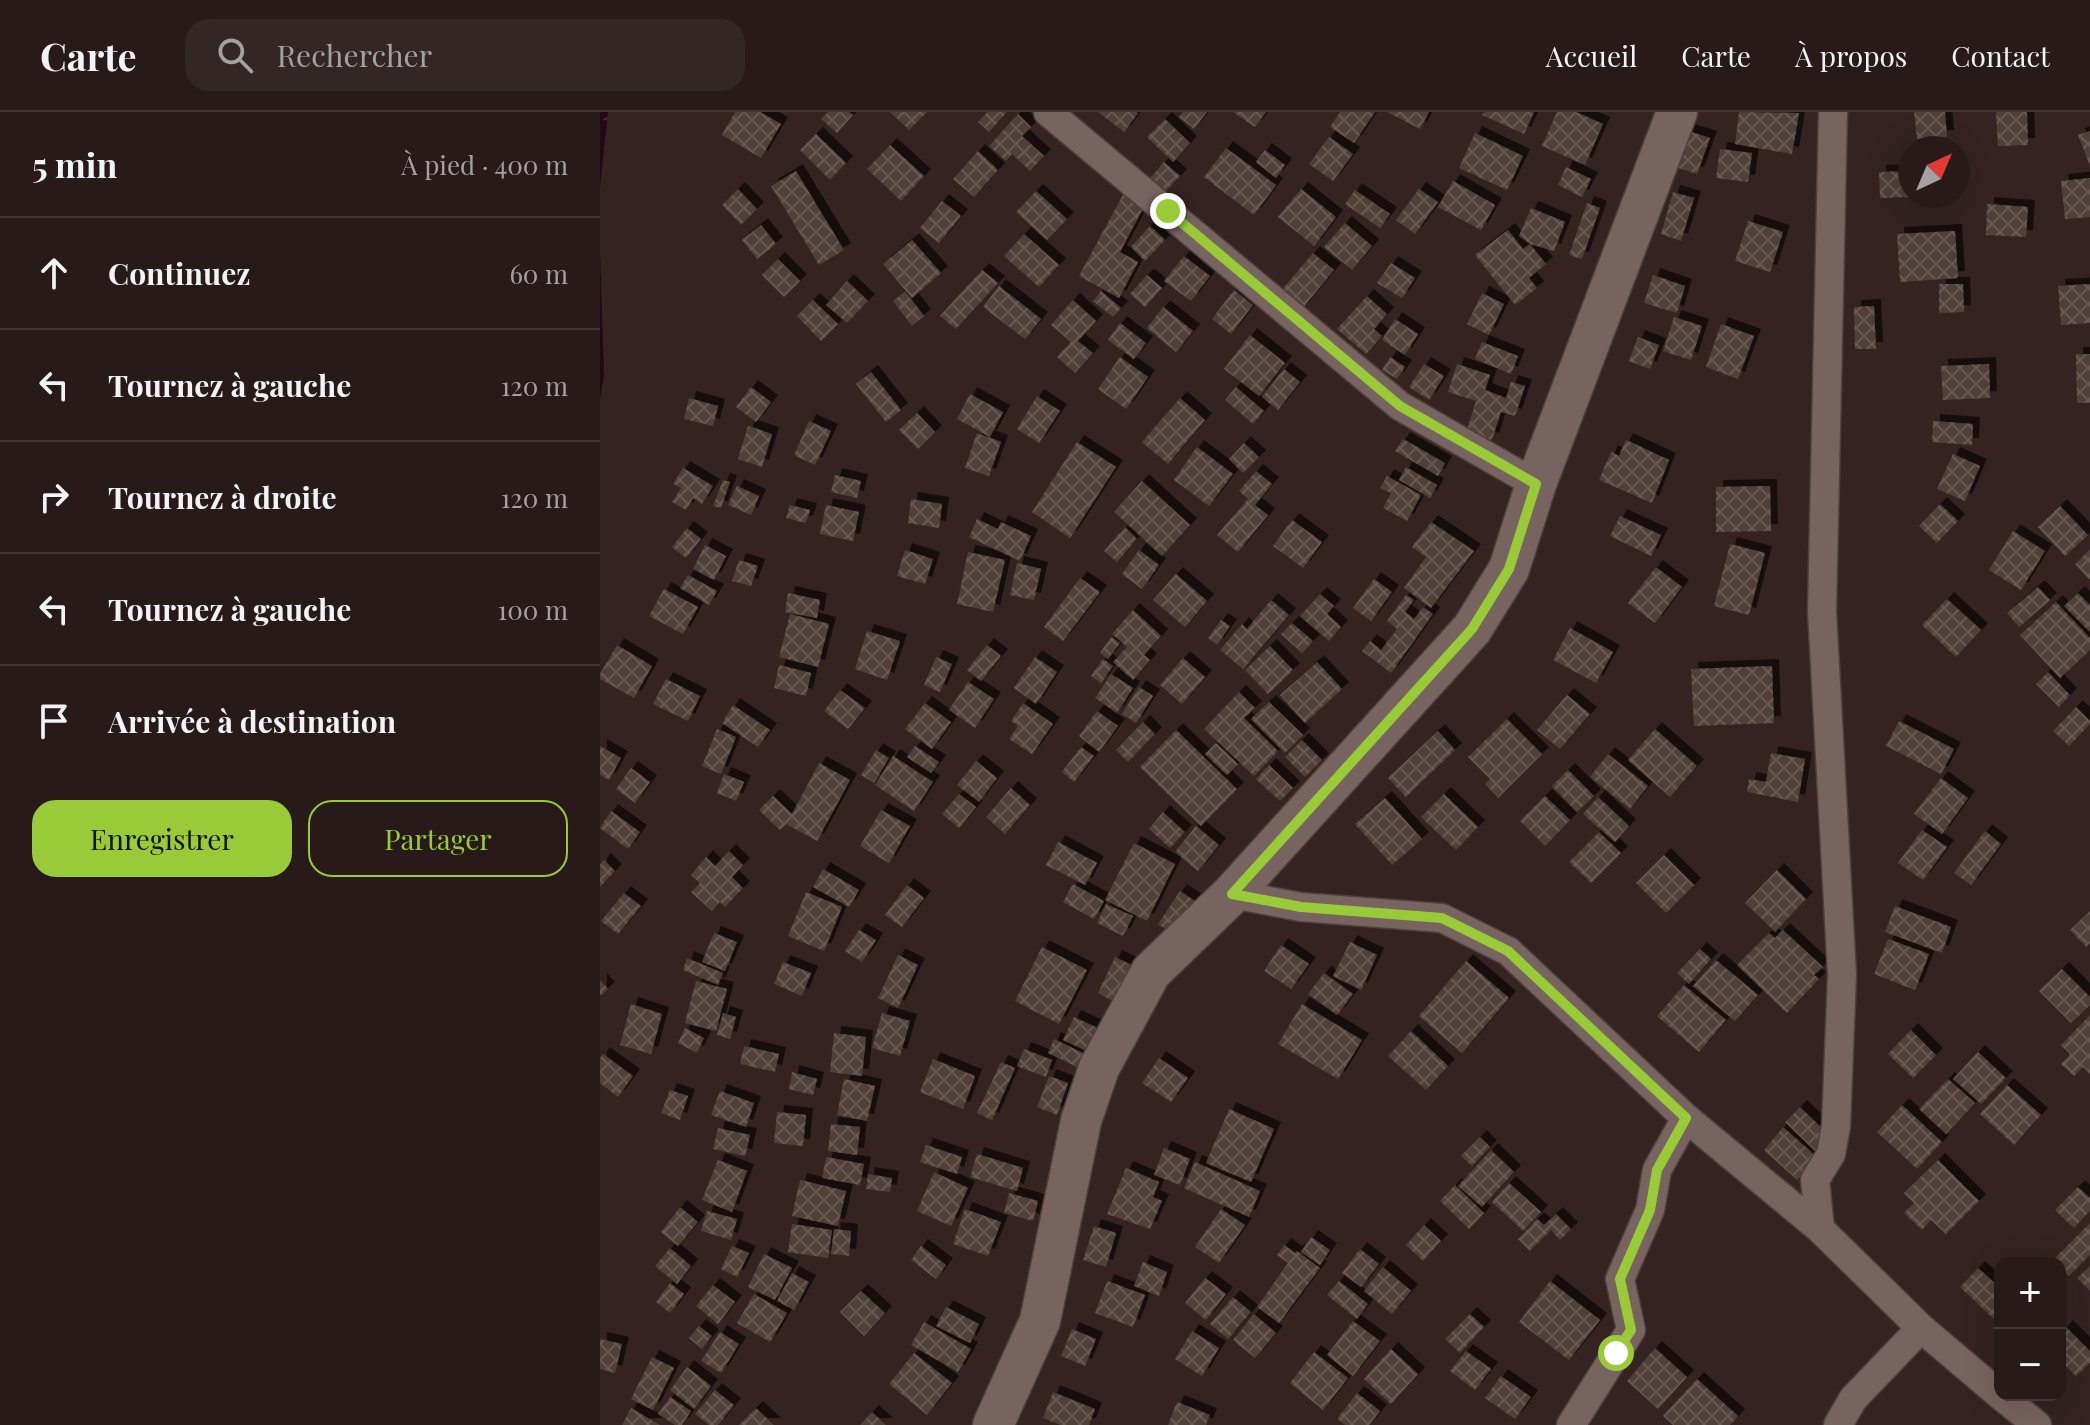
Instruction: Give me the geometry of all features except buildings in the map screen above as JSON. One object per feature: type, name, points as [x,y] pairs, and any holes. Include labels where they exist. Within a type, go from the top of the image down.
[{"type":"main road","points":[[993,1425],[1040,1321],[1081,1121],[1099,1068],[1151,972],[1232,894],[1472,629],[1509,569],[1536,484],[1677,112]]},
{"type":"street","points":[[1048,112],[1400,406],[1536,484]]},
{"type":"street","points":[[1820,1229],[1815,1180],[1831,1154],[1836,1126],[1842,975],[1822,611],[1833,112]]},
{"type":"street","points":[[1232,894],[1301,907],[1442,918],[1508,951],[1686,1118],[1820,1229],[1921,1328],[1994,1390]]},
{"type":"street","points":[[1571,1425],[1631,1330],[1620,1279],[1650,1210],[1657,1170],[1686,1118]]},
{"type":"street","points":[[1838,1425],[1853,1399],[1921,1328]]},
{"type":"street","points":[[2007,1401],[2037,1425]]},
{"type":"water","points":[[600,112],[608,112],[600,187]]},
{"type":"water","points":[[600,249],[604,376],[600,399]]},
{"type":"route","points":[[1168,211],[1400,406],[1536,484],[1509,569],[1472,629],[1232,894],[1301,907],[1442,918],[1508,951],[1686,1118],[1657,1170],[1650,1210],[1620,1279],[1631,1330],[1616,1353]]}]
